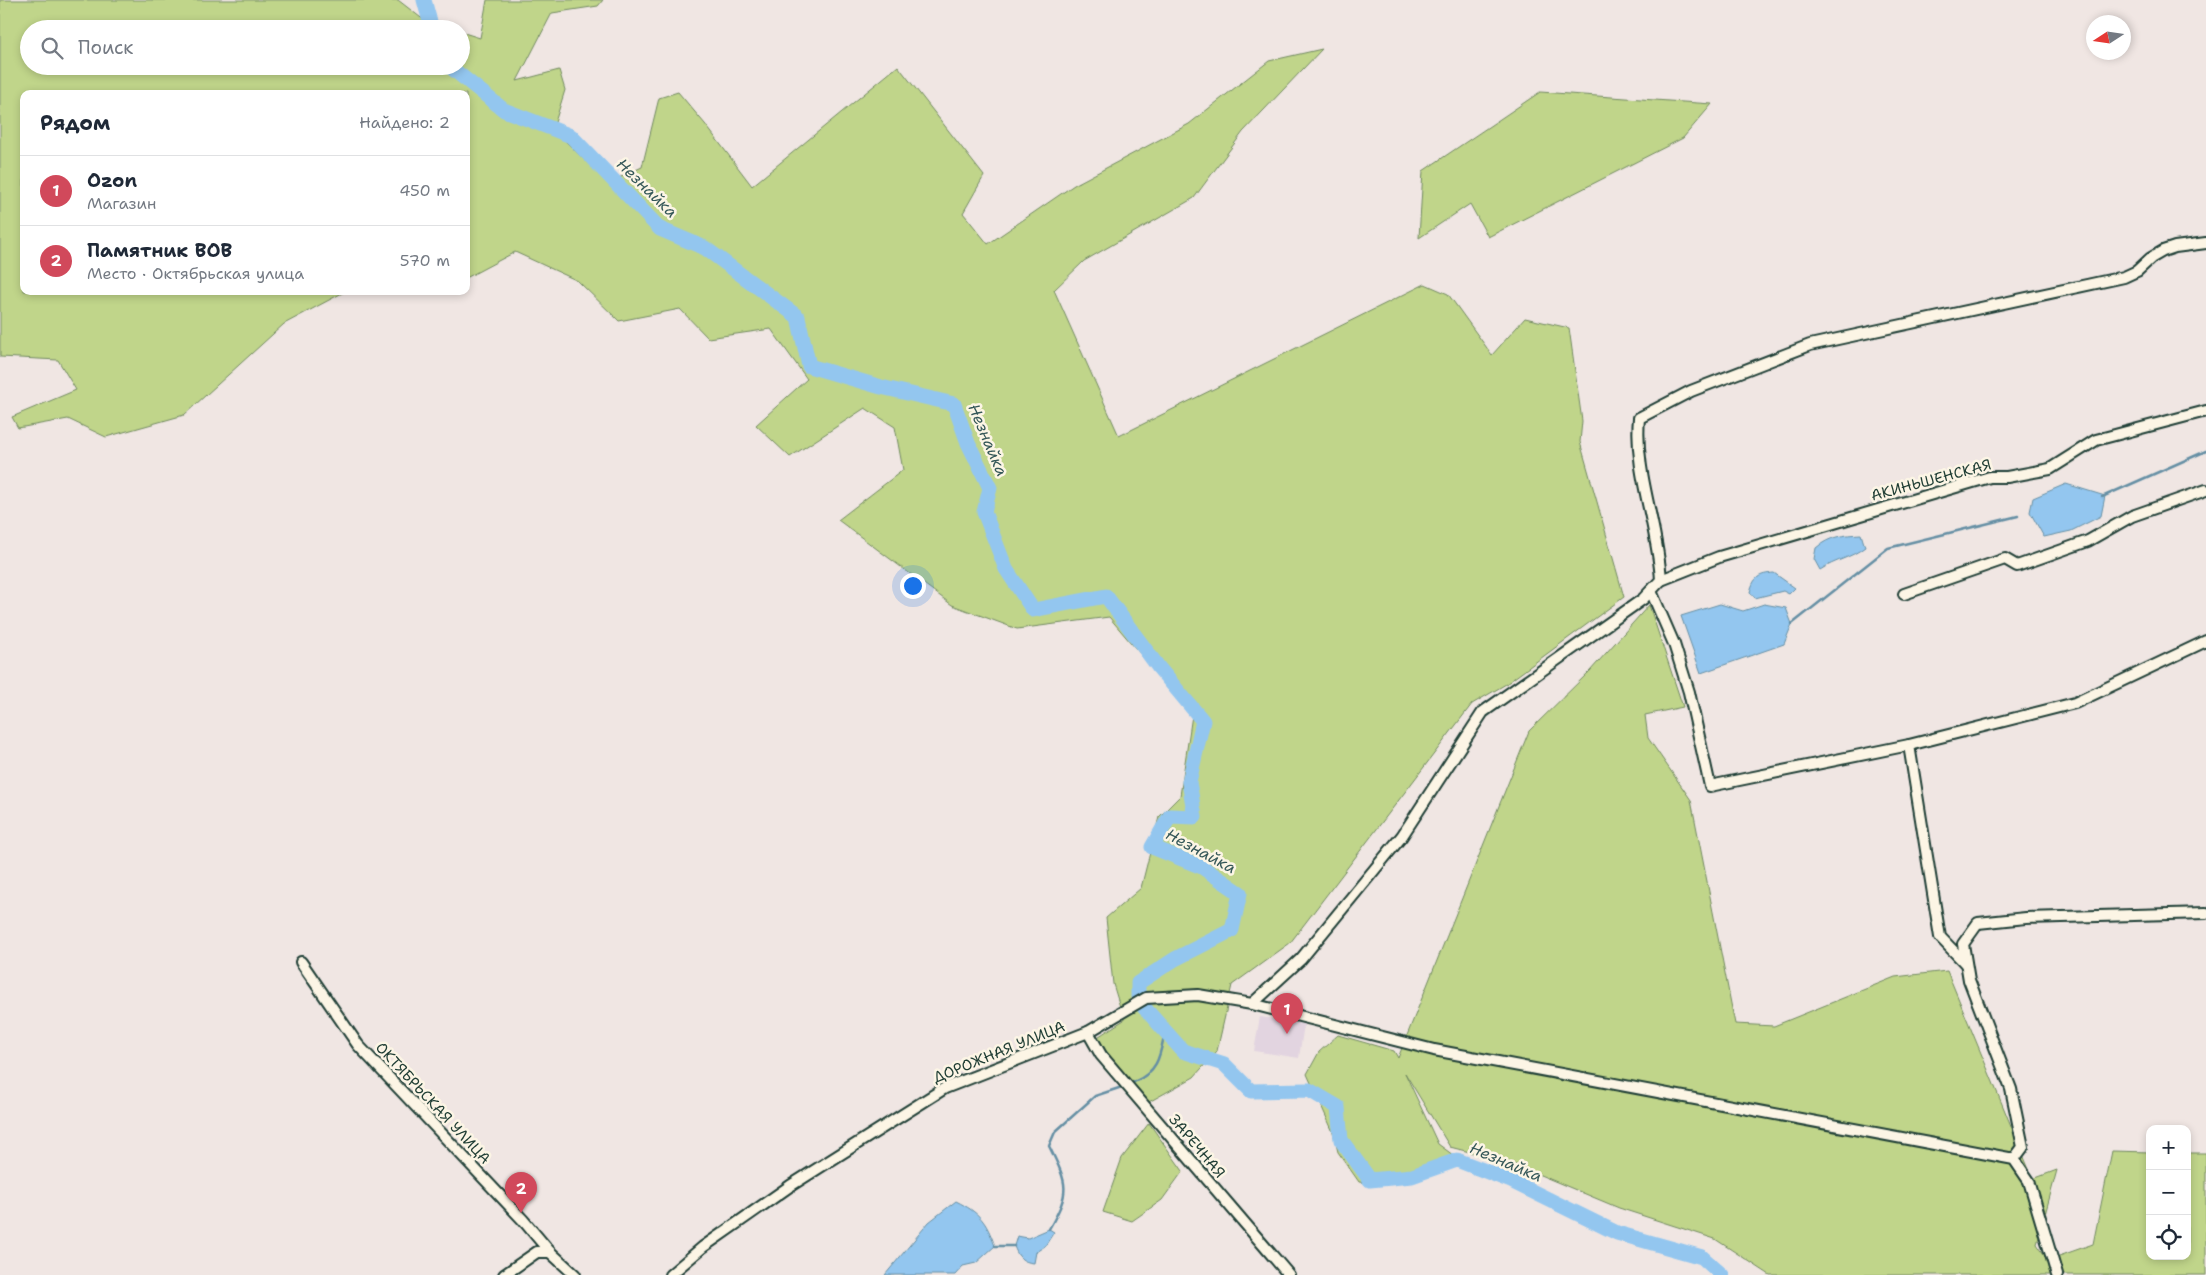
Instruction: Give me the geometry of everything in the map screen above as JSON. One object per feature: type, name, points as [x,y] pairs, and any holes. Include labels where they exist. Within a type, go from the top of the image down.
[{"type":"street","points":[[1252,1004],[1301,959],[1402,836],[1483,712],[1643,600],[1661,580],[1660,555],[1637,440],[1639,418],[1691,391],[1810,346],[2124,278],[2137,271],[2151,258],[2163,251],[2175,247],[2206,243]]},
{"type":"street","name":"АКИНЬШЕНСКАЯ","points":[[1661,580],[1719,557],[1990,477],[2007,477],[2050,469],[2096,440],[2206,411]]},
{"type":"street","points":[[1904,594],[2005,559],[2017,566],[2088,540],[2132,516],[2206,490]]},
{"type":"street","points":[[1652,590],[1674,644],[1686,684],[1710,786],[1909,745],[2075,703],[2206,641]]},
{"type":"street","points":[[1909,745],[1940,938],[1966,964]]},
{"type":"street","points":[[2057,1275],[2029,1181],[2014,1159],[2023,1147],[2011,1089],[1968,980],[1963,944],[1978,923],[2026,918],[2206,913]]},
{"type":"street","name":"ОКТЯБРЬСКАЯ УЛИЦА","points":[[301,962],[358,1045],[523,1220],[550,1252],[576,1275]]},
{"type":"street","name":"ДОРОЖНАЯ УЛИЦА","points":[[670,1275],[703,1247],[790,1186],[944,1088],[1088,1032],[1134,1003],[1146,998],[1198,995],[1252,1004],[1434,1050],[2014,1159]]},
{"type":"street","name":"ЗАРЕЧНАЯ","points":[[1088,1032],[1101,1055],[1289,1275]]},
{"type":"street","points":[[504,1275],[536,1252],[550,1252]]},
{"type":"shaded area","points":[[1260,1017],[1304,1024],[1299,1058],[1254,1051]]},
{"type":"green space","points":[[0,0],[398,0],[424,20],[20,20],[20,75],[470,75],[470,35],[480,38],[487,0],[603,0],[598,6],[552,13],[517,81],[559,70],[565,90],[553,129],[608,183],[642,167],[659,98],[678,92],[752,186],[898,66],[984,176],[963,213],[988,244],[1074,185],[1189,124],[1269,61],[1322,49],[1243,132],[1194,198],[1084,261],[1054,290],[1119,436],[1425,284],[1448,294],[1492,355],[1525,318],[1569,328],[1582,421],[1580,442],[1624,597],[1506,684],[1472,704],[1290,943],[1232,985],[1217,1051],[1194,1077],[1147,1103],[1096,1038],[1124,1020],[1113,984],[1106,918],[1141,888],[1159,817],[1180,796],[1192,715],[1109,617],[1017,629],[952,605],[838,520],[903,470],[895,427],[865,408],[790,457],[756,425],[807,379],[771,329],[708,338],[680,309],[619,321],[578,281],[515,252],[470,276],[470,90],[20,90],[20,295],[338,295],[284,324],[184,415],[106,437],[68,419],[18,428],[12,417],[76,390],[58,360],[0,357]]},
{"type":"green space","points":[[1540,92],[1712,104],[1683,138],[1488,237],[1470,204],[1419,238],[1423,171]]},
{"type":"green space","points":[[1649,605],[1683,707],[1645,715],[1648,738],[1691,800],[1735,1024],[1774,1026],[1895,977],[1947,971],[2033,1179],[2057,1170],[2037,1244],[2048,1260],[2093,1244],[2112,1151],[2146,1152],[2146,1260],[2191,1260],[2191,1153],[2206,1153],[2206,1275],[1770,1275],[1715,1239],[1619,1208],[1509,1162],[1450,1147],[1405,1073],[1438,1144],[1453,1155],[1458,1166],[1398,1183],[1373,1184],[1359,1182],[1338,1152],[1333,1132],[1307,1074],[1319,1052],[1338,1035],[1394,1051],[1398,1058],[1529,731],[1590,671]]},
{"type":"green space","points":[[1149,1123],[1183,1171],[1162,1200],[1132,1221],[1103,1212],[1122,1158]]},
{"type":"water","points":[[2066,484],[2105,496],[2101,516],[2071,531],[2044,537],[2030,512],[2033,498]]},
{"type":"water","points":[[1861,534],[1865,547],[1820,570],[1814,559],[1816,548],[1826,541],[1837,537]]},
{"type":"water","points":[[1774,573],[1795,588],[1789,594],[1783,591],[1755,598],[1750,592],[1755,580],[1761,575]]},
{"type":"water","points":[[1720,604],[1743,611],[1764,604],[1786,608],[1792,624],[1784,644],[1701,673],[1681,616]]},
{"type":"water","points":[[956,1201],[977,1214],[985,1224],[995,1246],[976,1263],[963,1266],[955,1275],[885,1275],[929,1222]]},
{"type":"water","points":[[1049,1229],[1054,1232],[1045,1246],[1036,1252],[1034,1263],[1021,1258],[1014,1246],[1017,1236],[1028,1238]]},
{"type":"waterway","name":"Незнайка","points":[[424,0],[430,20]]},
{"type":"waterway","name":"Незнайка","points":[[460,75],[504,110],[571,136],[660,229],[705,248],[798,317],[809,366],[881,387],[954,404],[968,443],[990,488],[984,512],[1006,569],[1033,610],[1106,596],[1159,668],[1203,721],[1189,782],[1195,817],[1170,816],[1152,847],[1202,867],[1240,893],[1232,930],[1175,959],[1138,983],[1138,998]]},
{"type":"waterway","points":[[2102,497],[2206,451]]},
{"type":"waterway","points":[[1792,624],[1888,548],[2018,516]]},
{"type":"waterway","name":"Незнайка","points":[[1141,1004],[1183,1051],[1224,1064],[1251,1091],[1309,1090],[1338,1107],[1341,1140],[1370,1180],[1412,1176],[1457,1160],[1511,1181],[1617,1233],[1702,1257],[1722,1275]]},
{"type":"waterway","points":[[1134,1082],[1149,1073],[1157,1061],[1165,1031]]},
{"type":"waterway","points":[[1049,1229],[1064,1196],[1063,1179],[1049,1146],[1055,1132],[1095,1096],[1119,1088]]},
{"type":"waterway","points":[[995,1246],[1014,1246]]},
{"type":"place","name":"Ozon","points":[[1287,1034]]},
{"type":"place","name":"Памятник ВОВ","points":[[521,1213]]}]
